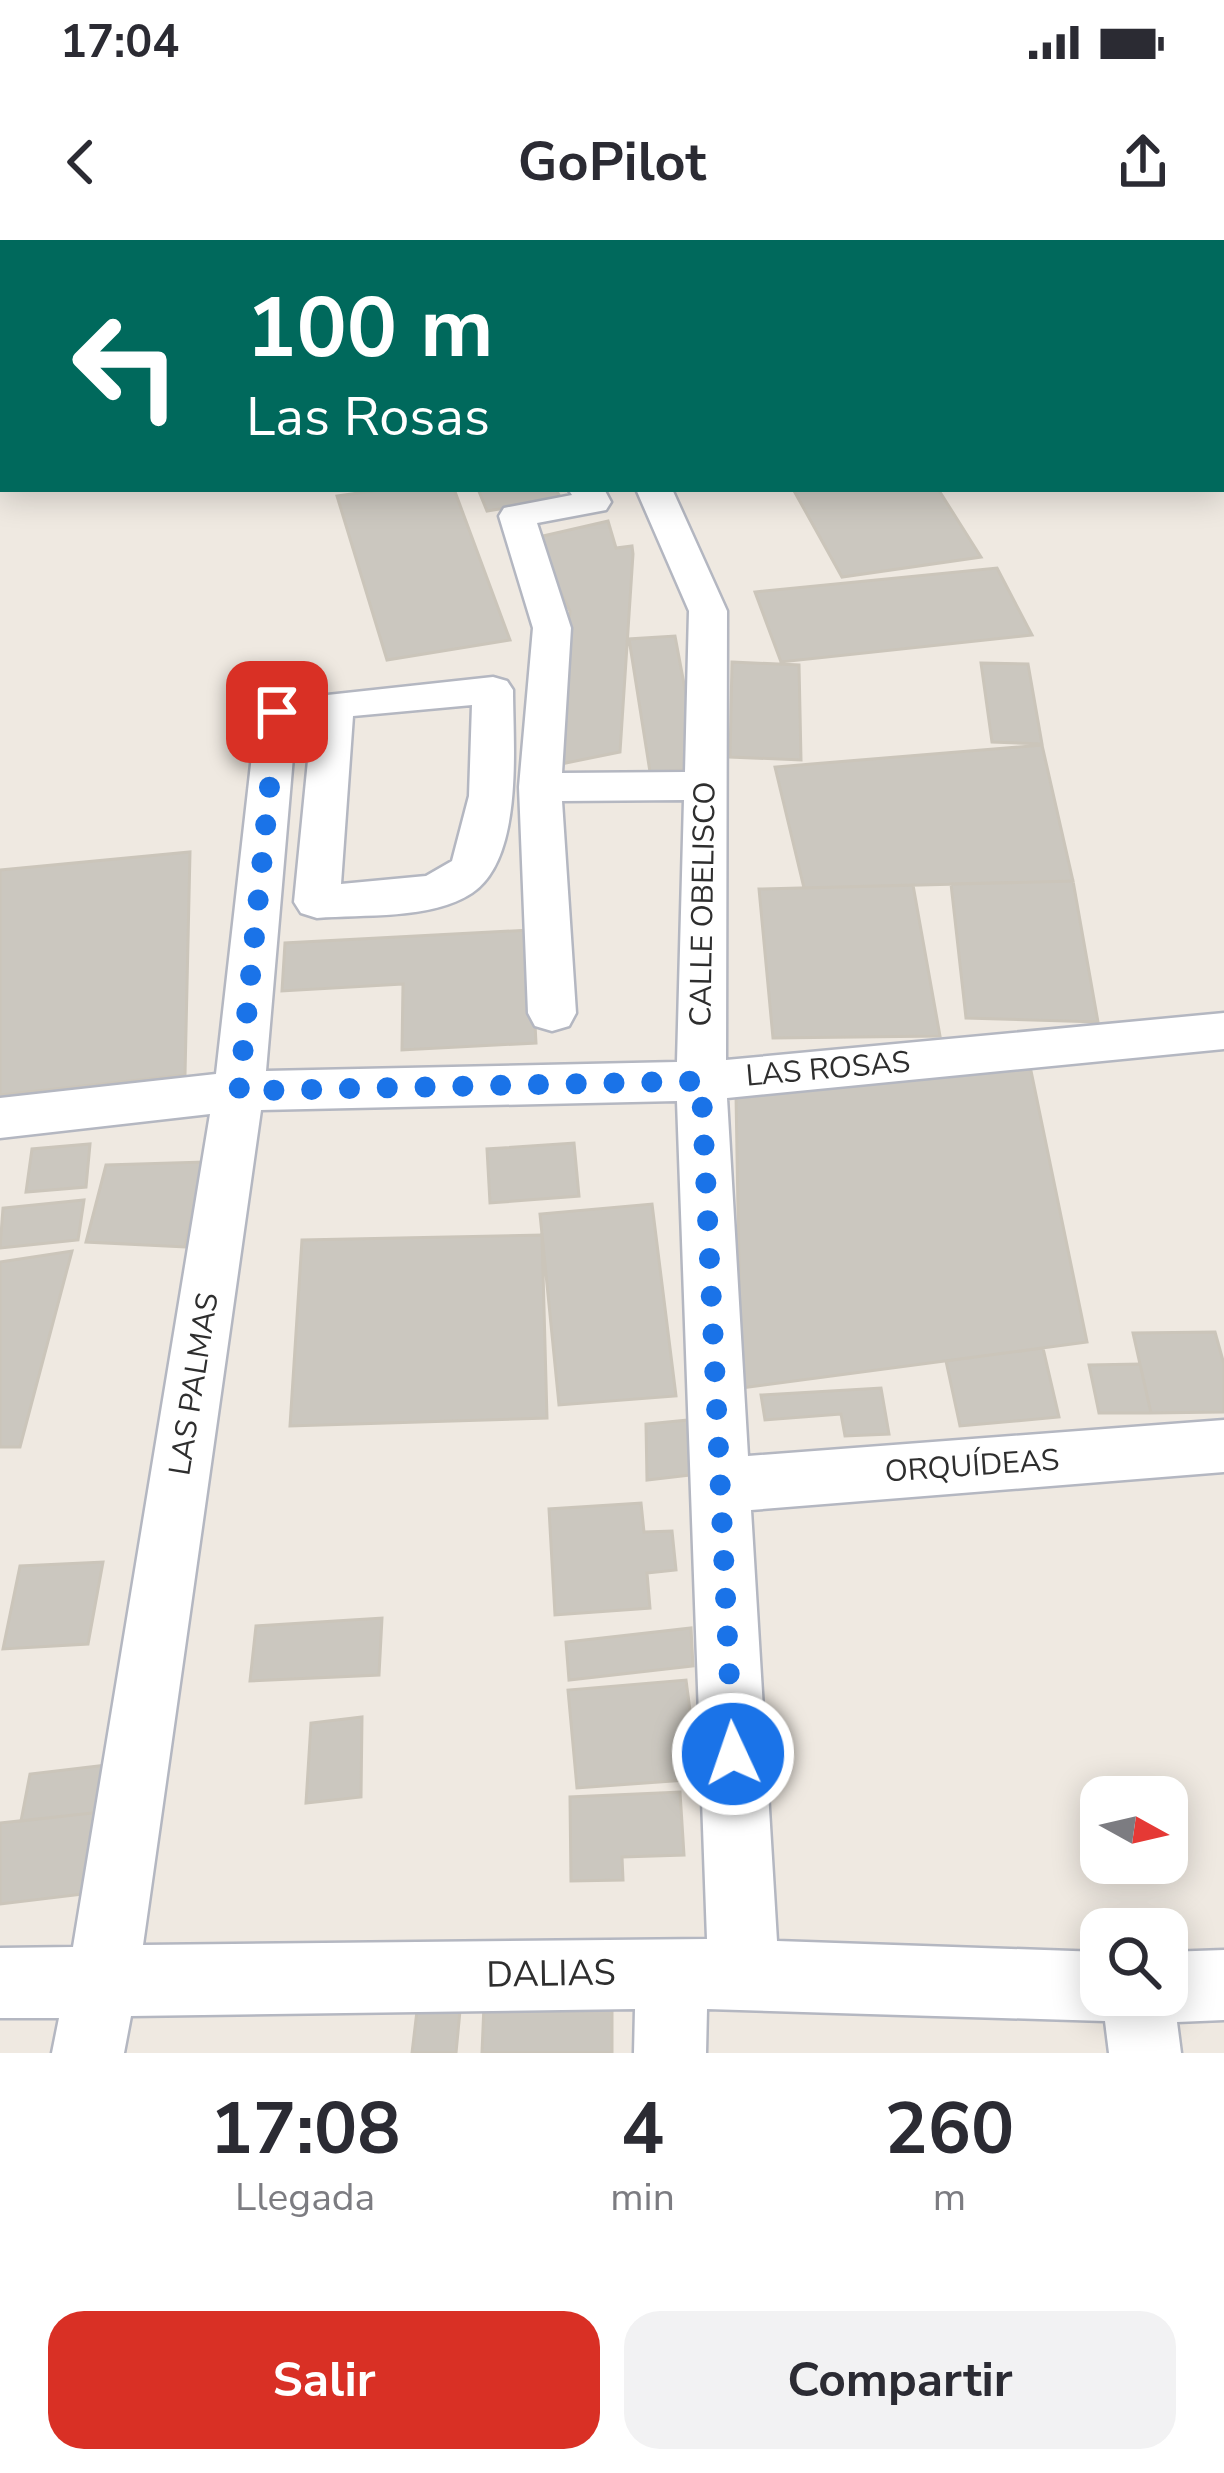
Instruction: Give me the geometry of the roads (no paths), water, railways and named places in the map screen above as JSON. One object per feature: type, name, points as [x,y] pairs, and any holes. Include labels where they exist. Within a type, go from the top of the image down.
[{"type":"street","points":[[552,1013],[540,787],[552,628],[517,516],[593,502],[588,492]]},
{"type":"street","name":"CALLE OBELISCO","points":[[655,492],[708,611],[701,1081],[744,1978]]},
{"type":"street","points":[[493,690],[484,846],[471,872],[452,885],[317,902],[334,706],[493,690]]},
{"type":"street","name":"LAS PALMAS","points":[[88,2053],[104,1979],[239,1091],[277,712],[334,706]]},
{"type":"street","points":[[540,787],[704,786]]},
{"type":"street","name":"LAS ROSAS","points":[[0,1118],[239,1091],[701,1081],[1224,1031]]},
{"type":"street","name":"ORQUÍDEAS","points":[[721,1485],[1224,1446]]},
{"type":"street","points":[[670,2053],[672,1973]]},
{"type":"street","name":"DALIAS","points":[[0,1983],[672,1973],[1080,1986]]},
{"type":"street","points":[[1188,1986],[1224,1984]]},
{"type":"street","points":[[1140,2016],[1145,2053]]}]
